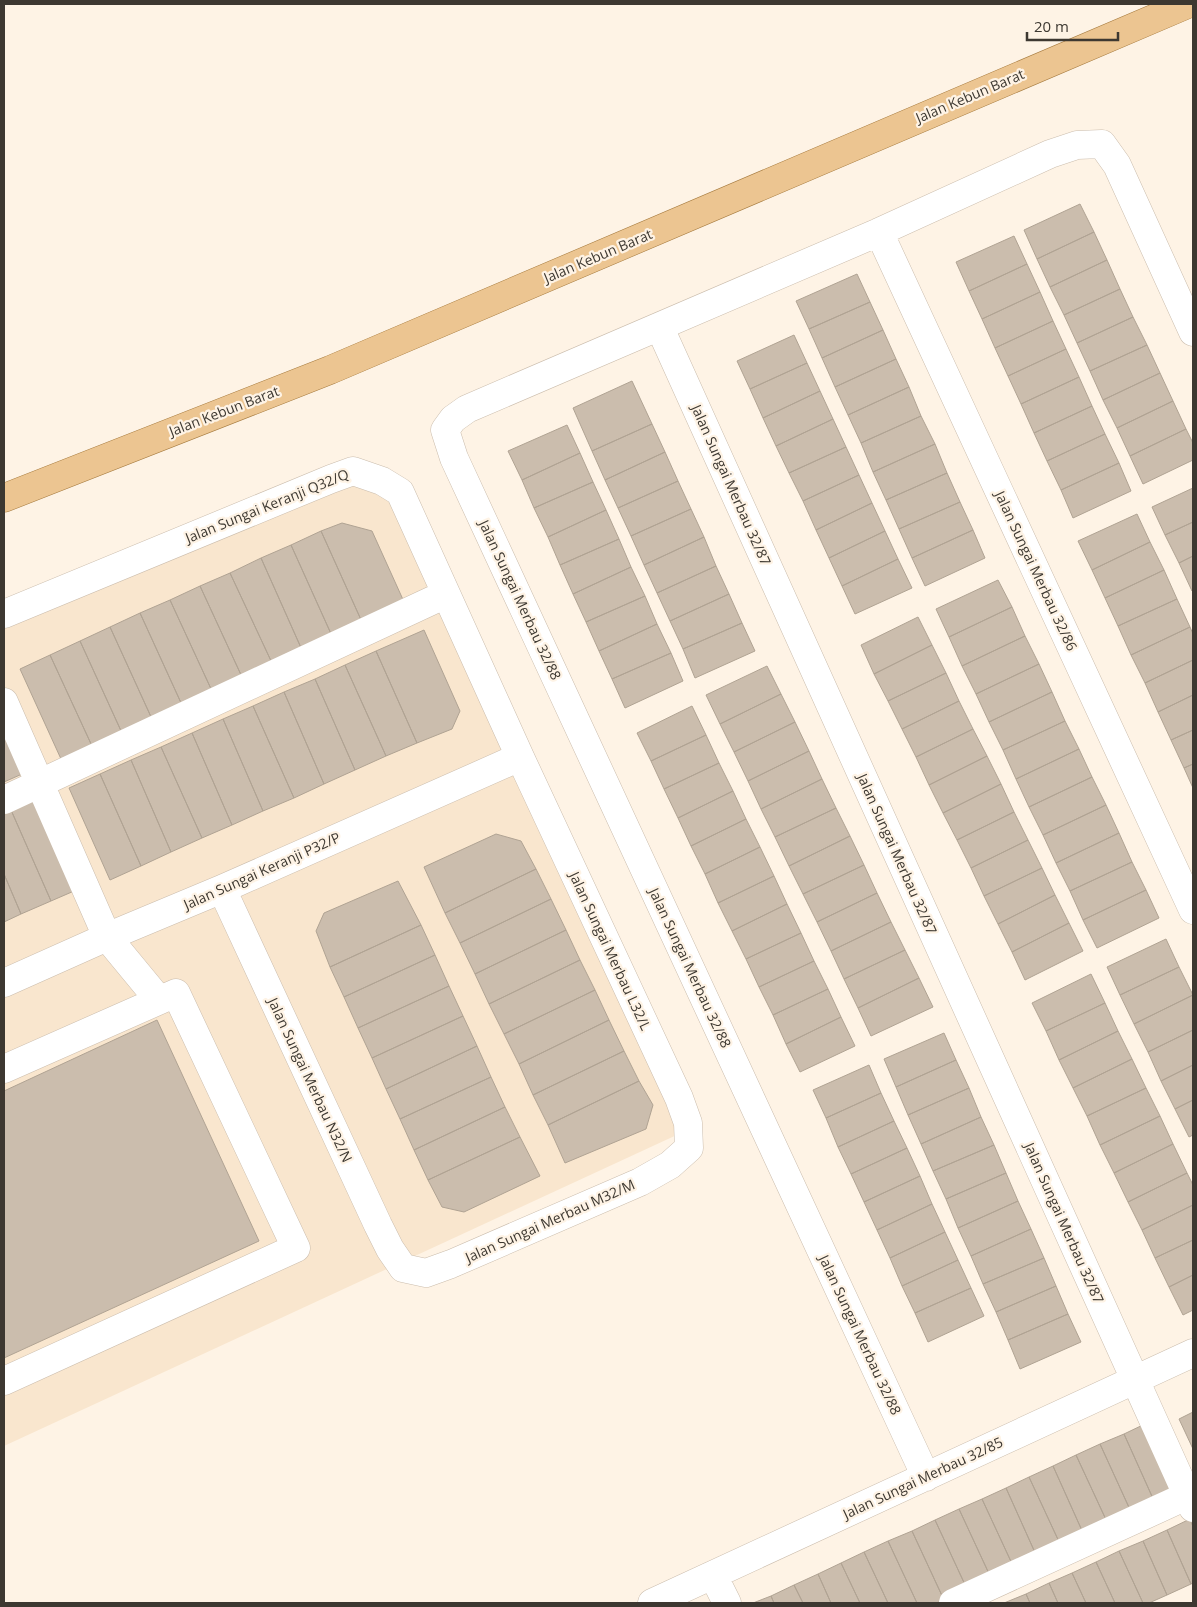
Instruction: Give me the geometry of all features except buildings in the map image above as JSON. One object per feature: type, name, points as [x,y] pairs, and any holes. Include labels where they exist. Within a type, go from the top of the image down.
[{"type":"main road","name":"Jalan Kebun Barat","points":[[4,498],[330,370],[1188,4]]},
{"type":"street","points":[[660,328],[879,232],[1050,154],[1077,145],[1102,144],[1117,165],[1193,332]]},
{"type":"street","name":"Jalan Sungai Merbau 32/86","points":[[879,232],[1193,910]]},
{"type":"street","name":"Jalan Sungai Merbau 32/88","points":[[660,328],[467,409],[453,419],[445,430],[454,458],[926,1477]]},
{"type":"street","name":"Jalan Sungai Merbau 32/87","points":[[660,328],[1135,1380],[1191,1499]]},
{"type":"street","name":"Jalan Sungai Keranji Q32/Q","points":[[4,614],[354,471],[382,481],[400,492],[520,757]]},
{"type":"street","points":[[4,800],[446,594]]},
{"type":"street","points":[[4,702],[107,937],[159,1000]]},
{"type":"street","name":"Jalan Sungai Keranji P32/P","points":[[4,983],[520,757]]},
{"type":"street","name":"Jalan Sungai Merbau L32/L","points":[[520,757],[679,1098],[688,1123],[689,1148]]},
{"type":"street","name":"Jalan Sungai Merbau N32/N","points":[[222,889],[382,1233],[403,1268]]},
{"type":"street","points":[[4,1070],[176,992],[296,1248],[4,1381]]},
{"type":"street","name":"Jalan Sungai Merbau M32/M","points":[[403,1268],[426,1273],[451,1264],[640,1182],[670,1165],[689,1148]]},
{"type":"street","name":"Jalan Sungai Merbau 32/85","points":[[652,1603],[1193,1353]]},
{"type":"street","points":[[953,1603],[1191,1499]]},
{"type":"street","points":[[714,1575],[726,1603]]},
{"type":"shaded area","points":[[348,482],[389,496],[681,1133],[4,1446],[4,623]]}]
